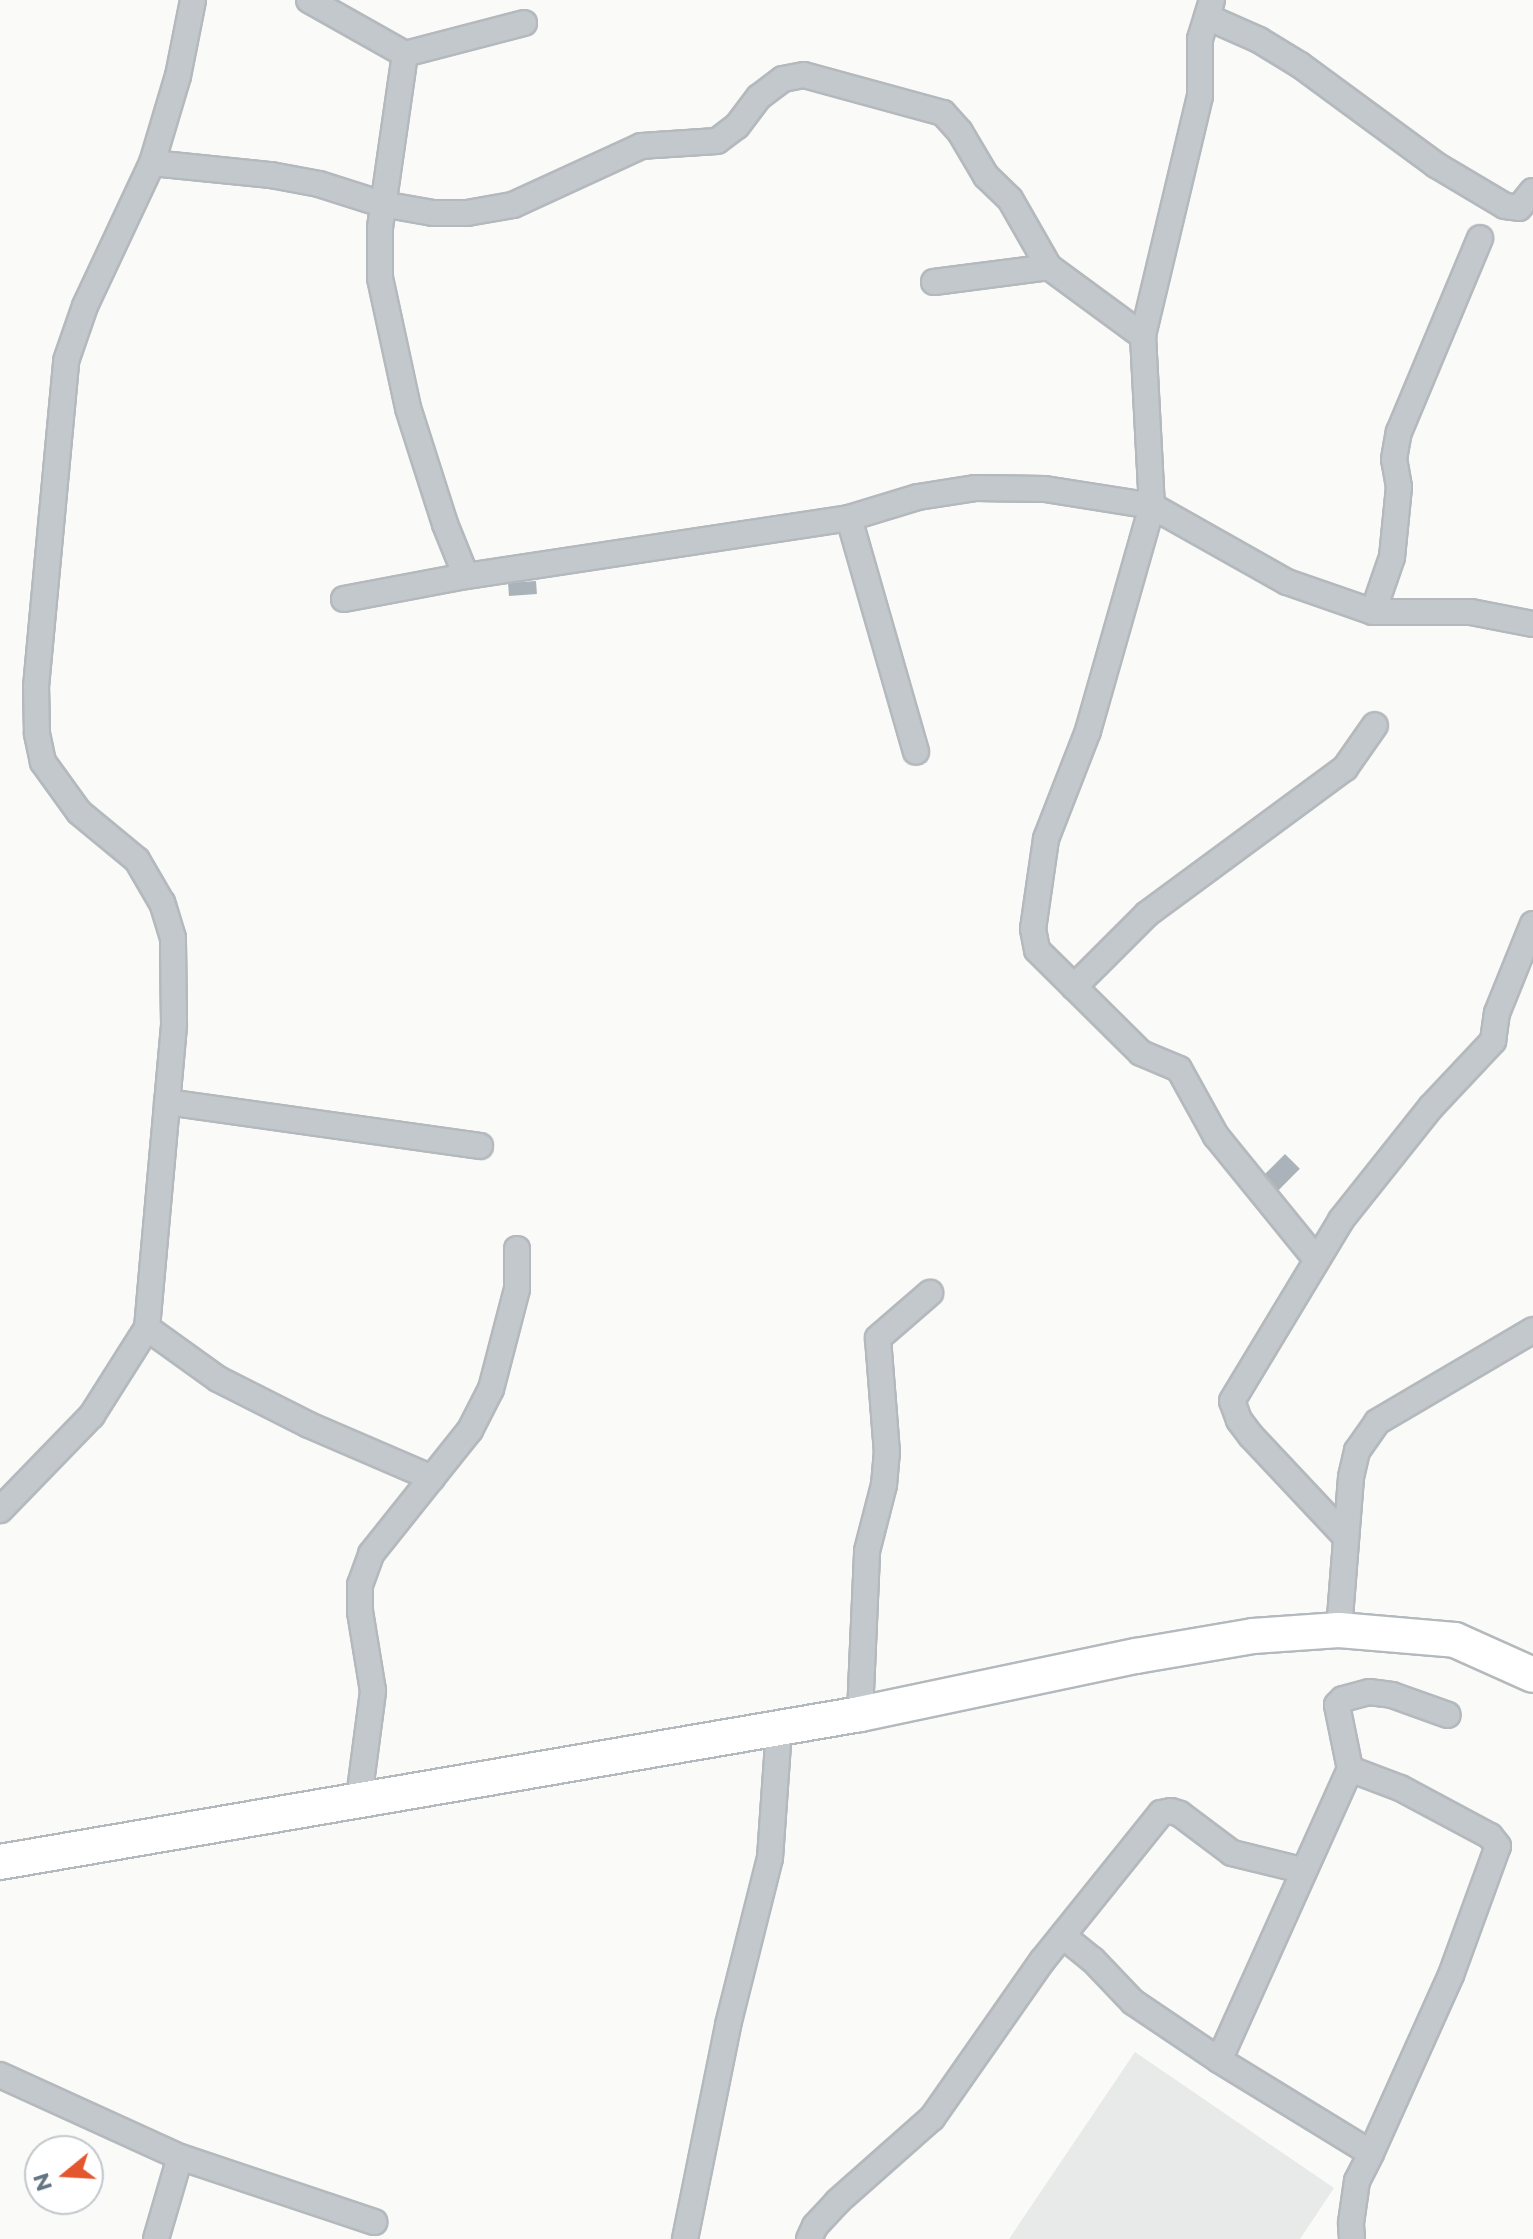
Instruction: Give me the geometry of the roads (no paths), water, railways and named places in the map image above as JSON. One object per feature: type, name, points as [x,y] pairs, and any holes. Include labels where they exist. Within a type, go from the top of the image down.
[{"type":"highway","points":[[0,1862],[860,1714],[1151,1653],[1253,1636],[1339,1630],[1455,1640],[1533,1675]]},
{"type":"street","points":[[0,1510],[92,1415],[147,1328],[167,1102],[175,978],[173,938],[162,903],[137,860],[79,812],[43,762],[37,733],[36,687],[66,361],[85,306],[152,163],[178,76],[193,0]]},
{"type":"street","points":[[309,0],[405,54],[524,23]]},
{"type":"street","points":[[1316,1259],[1216,1136],[1179,1069],[1141,1053],[1037,950],[1033,918],[1046,839],[1088,731],[1152,506],[1143,336],[1200,96],[1200,39],[1210,8],[1300,65],[1436,165],[1505,206],[1519,208],[1533,191]]},
{"type":"street","points":[[405,54],[378,248],[390,333],[408,408],[466,576]]},
{"type":"street","points":[[152,163],[271,175],[319,184],[382,204],[433,213],[467,213],[513,205],[641,146],[717,141],[737,126],[759,97],[783,79],[804,75],[943,113],[960,132],[986,176],[1010,199],[1049,267],[1143,336]]},
{"type":"street","points":[[1373,612],[1392,557],[1399,487],[1394,459],[1399,432],[1480,238]]},
{"type":"street","points":[[934,282],[1049,267]]},
{"type":"street","points":[[344,599],[466,576],[849,518],[918,497],[976,488],[1045,489],[1152,506],[1287,582],[1373,612],[1471,612],[1533,624]]},
{"type":"street","points":[[849,518],[916,752]]},
{"type":"street","points":[[1074,987],[1147,914],[1345,768],[1375,725]]},
{"type":"street","points":[[1346,1537],[1251,1436],[1239,1420],[1232,1401],[1341,1220],[1431,1107],[1493,1041],[1497,1013],[1533,924]]},
{"type":"street","points":[[167,1102],[480,1146]]},
{"type":"street","points":[[359,1798],[373,1691],[360,1612],[360,1585],[371,1554],[470,1430],[491,1389],[517,1289],[517,1249]]},
{"type":"street","points":[[860,1714],[867,1551],[884,1485],[887,1453],[878,1338],[930,1293]]},
{"type":"street","points":[[147,1328],[218,1379],[309,1425],[432,1478]]},
{"type":"street","points":[[1339,1630],[1351,1477],[1357,1451],[1377,1422],[1533,1330]]},
{"type":"street","points":[[1219,2060],[1350,1769],[1337,1705],[1343,1699],[1369,1692],[1392,1695],[1448,1715]]},
{"type":"street","points":[[685,2239],[728,2025],[770,1858],[779,1728]]},
{"type":"street","points":[[1350,1769],[1400,1788],[1490,1836],[1498,1846],[1493,1869],[1451,1975],[1357,2181],[1352,2239]]},
{"type":"street","points":[[809,2239],[815,2226],[837,2202],[932,2118],[1063,1936],[1165,1811],[1180,1814],[1232,1853],[1302,1870]]},
{"type":"street","points":[[1063,1936],[1093,1960],[1133,2002],[1219,2060],[1371,2153]]},
{"type":"street","points":[[0,2075],[180,2157],[374,2222]]},
{"type":"street","points":[[156,2239],[180,2157]]}]
